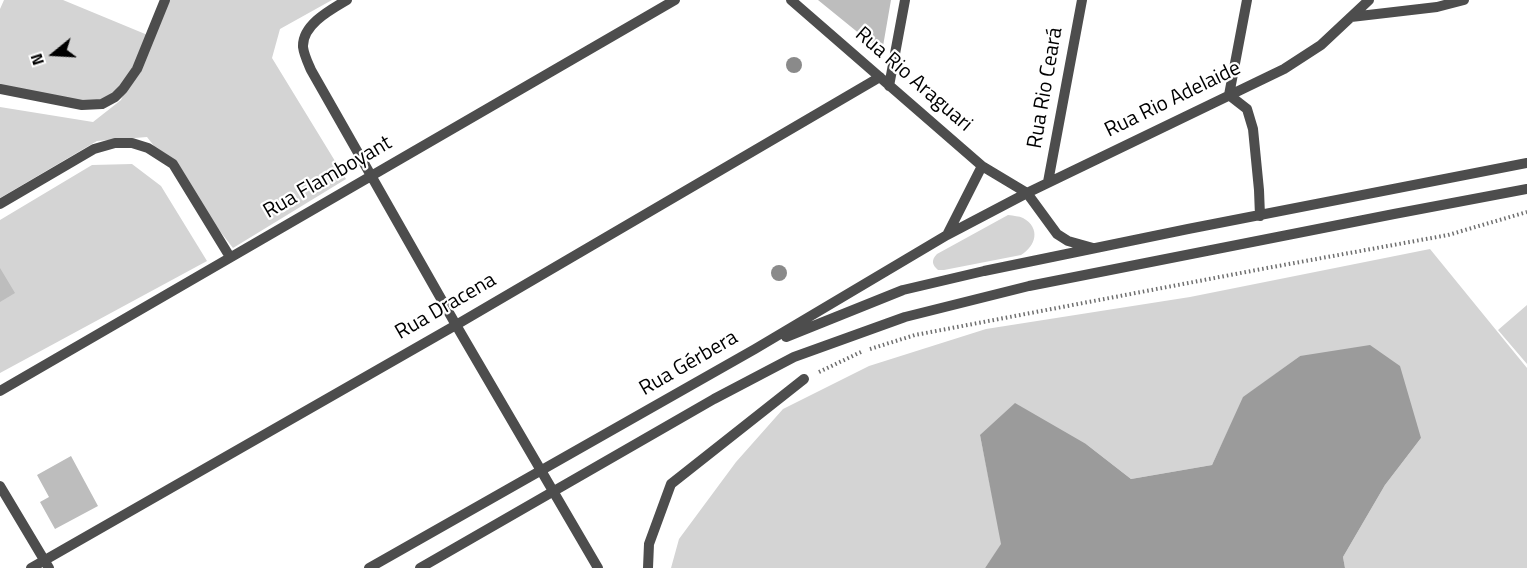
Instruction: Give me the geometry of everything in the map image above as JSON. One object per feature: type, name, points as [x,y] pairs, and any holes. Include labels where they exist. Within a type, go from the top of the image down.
[{"type":"street","points":[[0,89],[82,105],[102,104],[115,97],[137,69],[165,0]]},
{"type":"street","points":[[347,0],[311,25],[305,34],[303,48],[311,70],[598,568]]},
{"type":"street","name":"Rua Flamboyant","points":[[0,391],[675,0]]},
{"type":"street","name":"Rua Rio Araguari","points":[[791,0],[982,166]]},
{"type":"street","points":[[889,86],[905,0]]},
{"type":"street","name":"Rua Rio Ceará","points":[[1048,182],[1082,0]]},
{"type":"street","points":[[1247,0],[1229,95],[1247,109],[1253,129],[1260,216]]},
{"type":"street","name":"Rua Rio Adelaide","points":[[1027,193],[1284,69],[1321,45],[1369,0]]},
{"type":"street","points":[[1351,17],[1437,7],[1464,0]]},
{"type":"street","name":"Rua Dracena","points":[[31,568],[46,564],[880,77]]},
{"type":"street","points":[[0,204],[94,149],[115,143],[132,142],[148,147],[173,164],[230,257]]},
{"type":"street","points":[[755,349],[903,290],[984,271],[1527,163]]},
{"type":"street","points":[[946,235],[982,166],[1027,193],[1057,234],[1068,242],[1093,249]]},
{"type":"street","points":[[420,568],[714,399],[794,357],[905,317],[1029,286],[1527,189]]},
{"type":"street","name":"Rua Gérbera","points":[[369,568],[755,349],[946,235],[1027,193]]},
{"type":"street","points":[[648,568],[649,544],[671,484],[804,379]]},
{"type":"street","points":[[0,486],[46,564]]},
{"type":"path","points":[[804,379],[865,351],[915,335],[1448,235],[1527,212]]},
{"type":"shaded area","points":[[4,0],[63,0],[150,36],[167,0],[332,0],[280,29],[272,58],[346,179],[233,248],[147,137],[97,141],[0,198],[0,107],[93,122],[121,100],[130,80],[102,104],[0,89],[0,9]]},
{"type":"shaded area","points":[[132,164],[161,186],[207,261],[0,373],[0,220],[92,165]]},
{"type":"shaded area","points":[[1008,215],[1023,218],[1029,222],[1034,232],[1033,242],[1021,255],[944,270],[938,270],[934,266],[933,260],[937,254]]},
{"type":"shaded area","points":[[1430,249],[1527,368],[1527,568],[1345,568],[1343,557],[1385,485],[1421,438],[1300,356],[1244,397],[1212,465],[1131,479],[1086,444],[980,435],[1002,544],[985,568],[671,568],[679,539],[736,462],[783,409],[869,366],[986,329],[1190,297]]},
{"type":"shaded area","points":[[1527,305],[1527,364],[1498,330]]},
{"type":"shaded area","points":[[1370,345],[1400,366],[1421,438],[1385,485],[1343,557],[1345,568],[985,568],[1001,544],[980,435],[1015,403],[1086,444],[1131,479],[1212,465],[1243,397],[1300,356]]},
{"type":"building","points":[[818,0],[891,0],[882,52]]},
{"type":"building","points":[[0,268],[15,293],[0,302]]},
{"type":"building","points":[[71,456],[98,506],[55,529],[40,502],[49,497],[37,475]]}]
